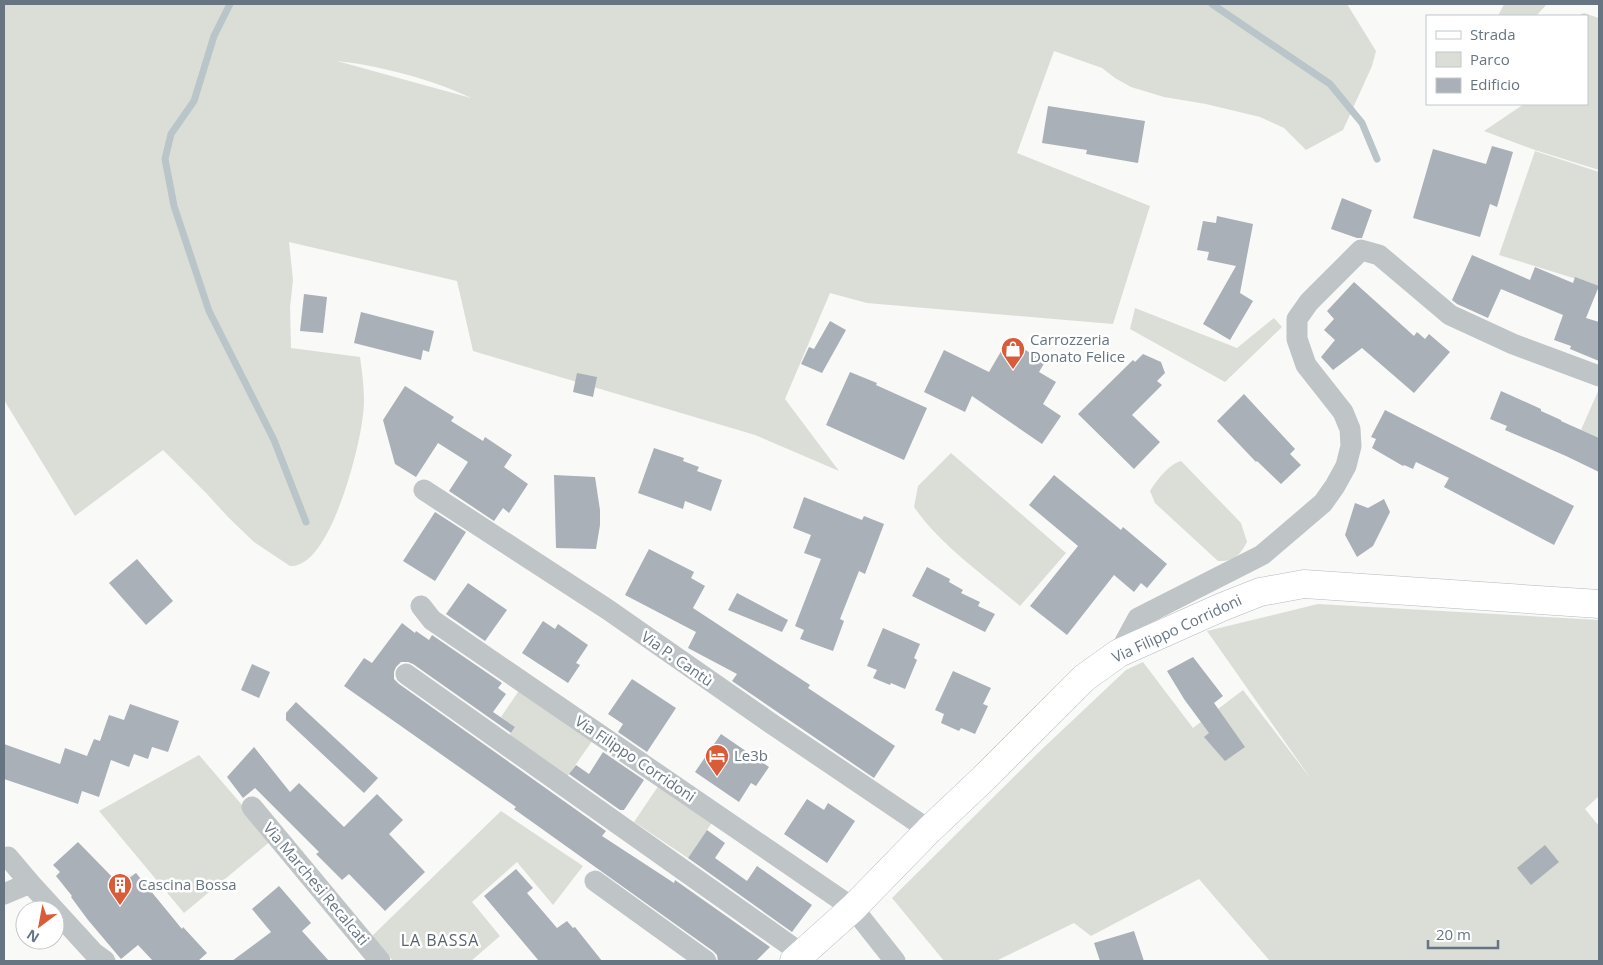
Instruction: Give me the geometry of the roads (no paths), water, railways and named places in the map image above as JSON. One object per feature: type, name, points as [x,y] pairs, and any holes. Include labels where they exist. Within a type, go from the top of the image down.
[{"type":"street","points":[[1119,653],[1138,618],[1262,556],[1323,503],[1336,486],[1346,466],[1351,446],[1350,429],[1343,412],[1306,365],[1297,338],[1297,319],[1309,302],[1361,250],[1379,255],[1450,316],[1512,344],[1599,376]]},
{"type":"street","name":"Via P. Cantù","points":[[424,490],[606,609],[929,830]]},
{"type":"street","name":"Via Filippo Corridoni","points":[[406,674],[798,958],[853,908],[929,830],[984,779],[1084,678],[1119,653],[1260,592],[1304,584],[1599,604]]},
{"type":"street","name":"Via Filippo Corridoni","points":[[421,606],[432,620],[853,908]]},
{"type":"street","name":"Via Marchesi Recalcati","points":[[252,807],[380,961]]},
{"type":"street","points":[[8,857],[94,953],[105,961]]},
{"type":"street","points":[[595,881],[706,961]]},
{"type":"street","points":[[4,894],[30,883]]},
{"type":"street","points":[[853,908],[895,961]]},
{"type":"waterway","points":[[230,4],[214,36],[194,101],[171,134],[165,159],[174,206],[209,311],[274,440],[306,522]]},
{"type":"waterway","points":[[1212,4],[1330,84],[1362,123],[1377,159]]},
{"type":"place","name":"Carrozzeria Donato Felice","points":[[1013,370]]},
{"type":"place","name":"Le3b","points":[[717,777]]},
{"type":"place","name":"Cascina Bossa","points":[[120,906]]},
{"type":"district","name":"LA BASSA","points":[[440,940]]}]
